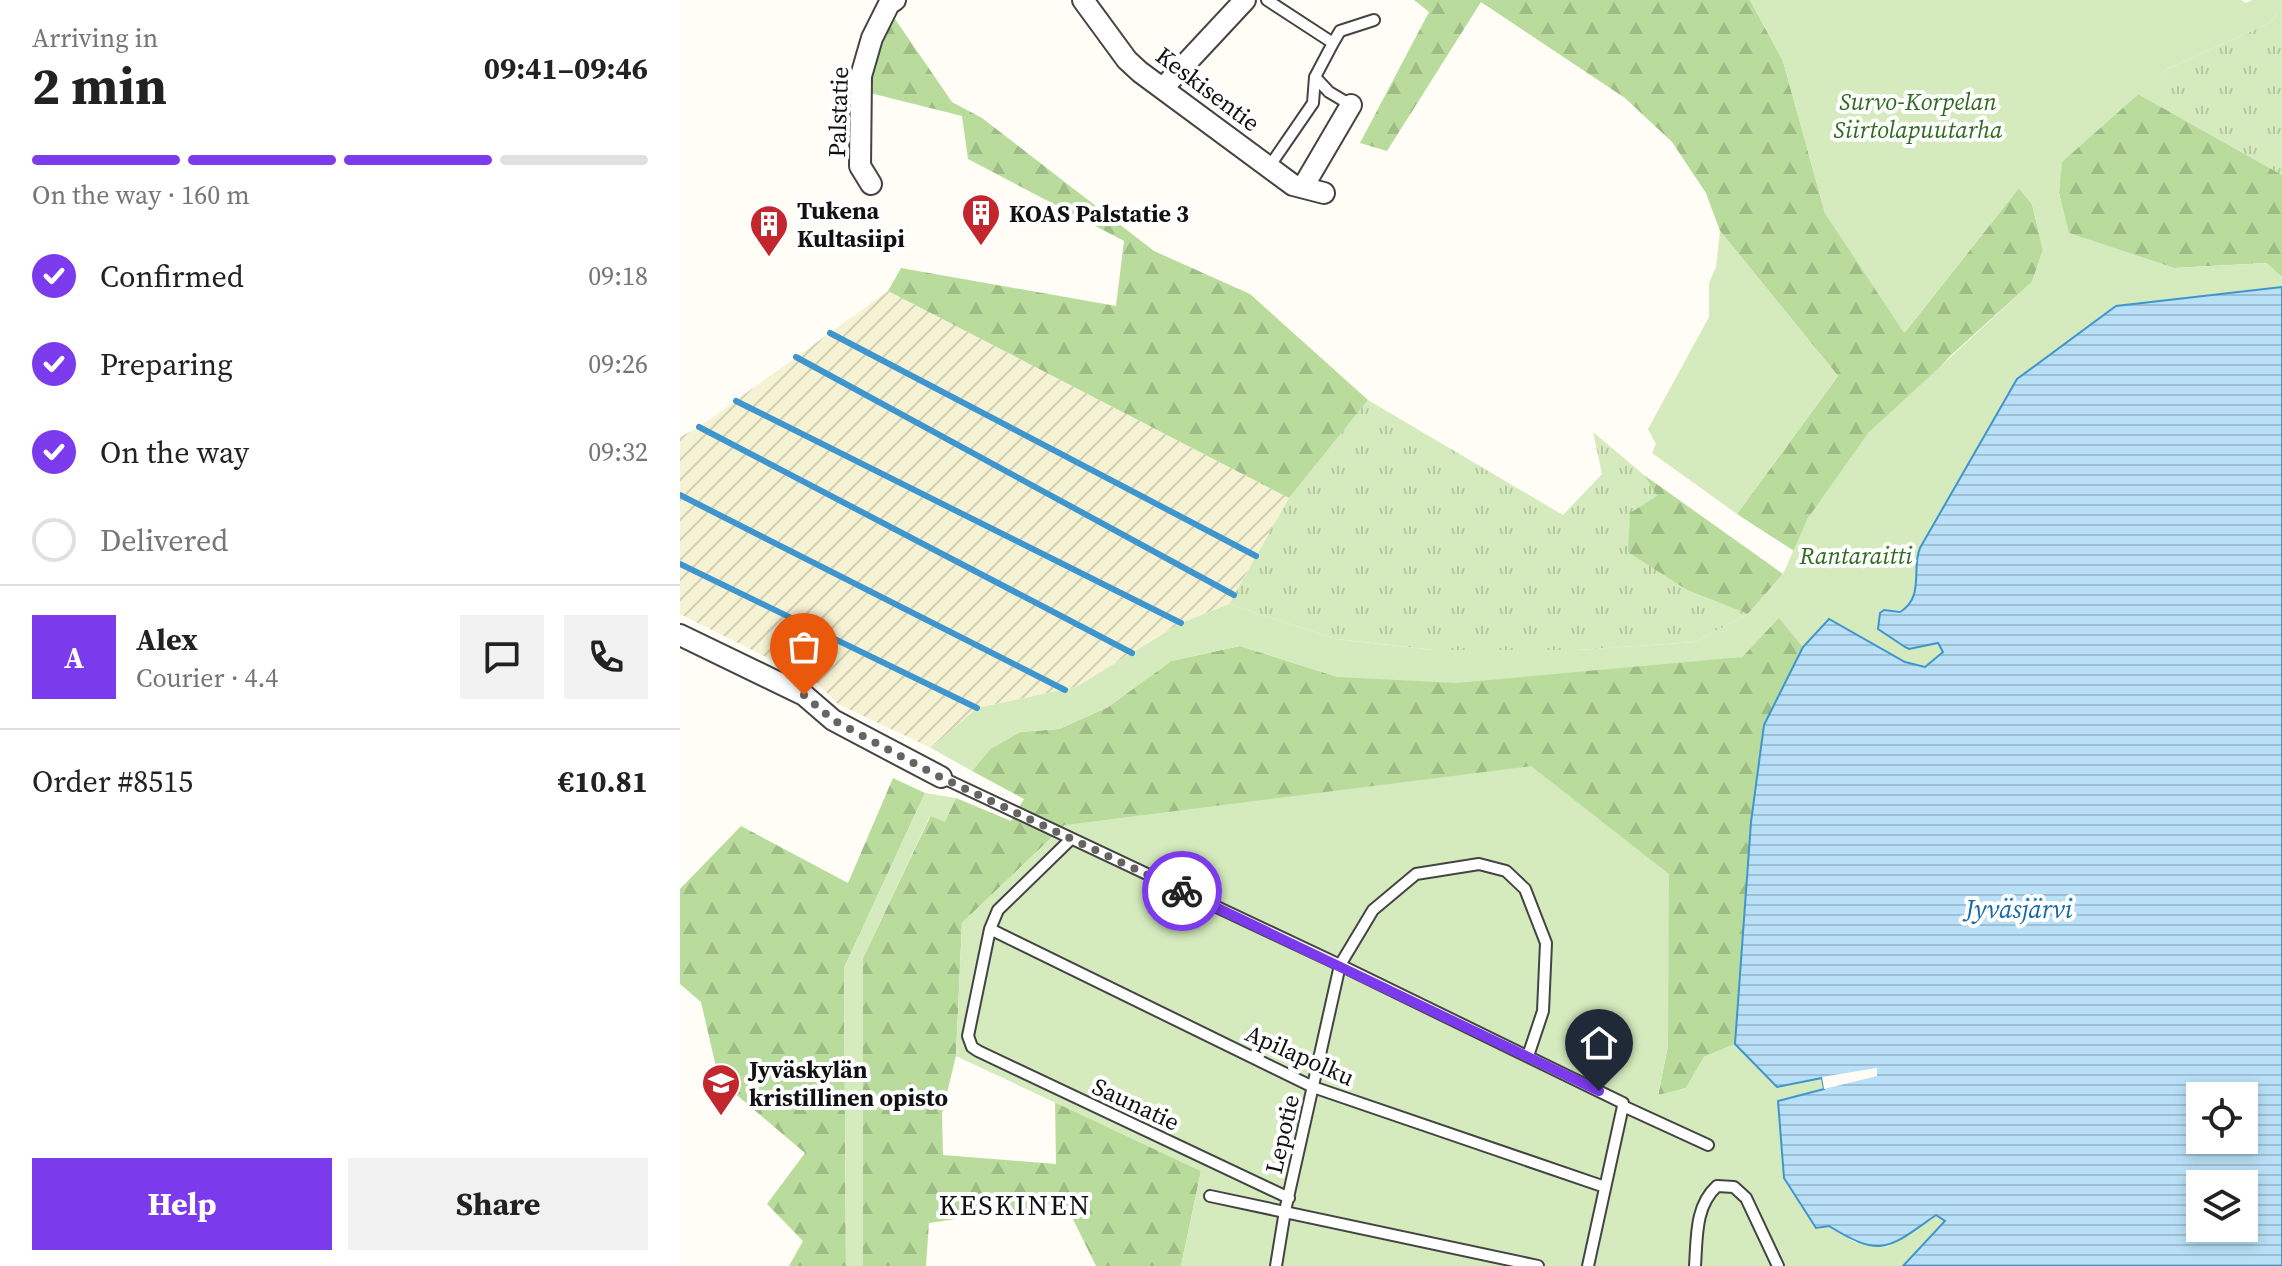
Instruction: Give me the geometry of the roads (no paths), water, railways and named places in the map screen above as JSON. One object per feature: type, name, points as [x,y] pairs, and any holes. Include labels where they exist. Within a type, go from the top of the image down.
[{"type":"street","name":"Palstatie","points":[[871,184],[860,166],[861,76],[872,38],[889,4],[895,0]]},
{"type":"street","name":"Keskisentie","points":[[1083,0],[1127,60],[1293,185],[1324,193]]},
{"type":"street","points":[[1163,88],[1245,0]]},
{"type":"street","points":[[1303,187],[1351,105]]},
{"type":"street","points":[[680,635],[804,695],[833,720],[941,777]]},
{"type":"lane","points":[[1267,0],[1333,43]]},
{"type":"lane","points":[[1269,167],[1313,103],[1315,77],[1340,31],[1374,20]]},
{"type":"lane","points":[[1315,77],[1329,92],[1351,105]]},
{"type":"lane","points":[[941,777],[1340,965],[1708,1145]]},
{"type":"lane","points":[[990,929],[998,910],[1071,839]]},
{"type":"lane","name":"Lepotie","points":[[1276,1266],[1285,1211],[1340,965],[1373,910],[1416,874],[1479,864],[1506,871],[1525,889],[1546,943],[1543,1011],[1528,1056]]},
{"type":"lane","name":"Saunatie","points":[[990,929],[968,1036],[978,1051],[1289,1198]]},
{"type":"lane","name":"Apilapolku","points":[[990,929],[1313,1087],[1605,1187]]},
{"type":"lane","points":[[1588,1266],[1623,1106]]},
{"type":"lane","points":[[1695,1266],[1705,1197],[1717,1186],[1734,1187],[1746,1198],[1778,1266]]},
{"type":"lane","points":[[1210,1196],[1538,1266]]},
{"type":"water","name":"Jyväsjärvi","points":[[2282,287],[2282,1266],[1903,1266],[1945,1221],[1936,1215],[1895,1242],[1874,1246],[1861,1243],[1829,1226],[1816,1228],[1784,1178],[1778,1101],[1824,1089],[1822,1078],[1777,1087],[1735,1044],[1751,822],[1764,725],[1803,647],[1829,619],[1905,662],[1925,667],[1943,652],[1938,643],[1909,649],[1905,647],[1878,629],[1880,613],[1884,610],[1900,612],[1908,606],[1915,591],[1920,548],[2017,379],[2116,306]]},
{"type":"waterway","points":[[830,333],[1256,556]]},
{"type":"waterway","points":[[796,357],[1234,595]]},
{"type":"waterway","points":[[736,401],[1181,623]]},
{"type":"waterway","points":[[699,427],[1132,653]]},
{"type":"waterway","points":[[680,495],[1065,690]]},
{"type":"waterway","points":[[680,564],[977,708]]},
{"type":"place","name":"KOAS Palstatie 3","points":[[981,247]]},
{"type":"place","name":"Tukena Kultasiipi","points":[[769,258]]},
{"type":"place","name":"Jyväskylän kristillinen opisto","points":[[721,1117]]},
{"type":"district","name":"KESKINEN","points":[[1015,1205]]},
{"type":"park label","name":"Survo-Korpelan Siirtolapuutarha","points":[[1918,115]]},
{"type":"park label","name":"Rantaraitti","points":[[1856,555]]}]
